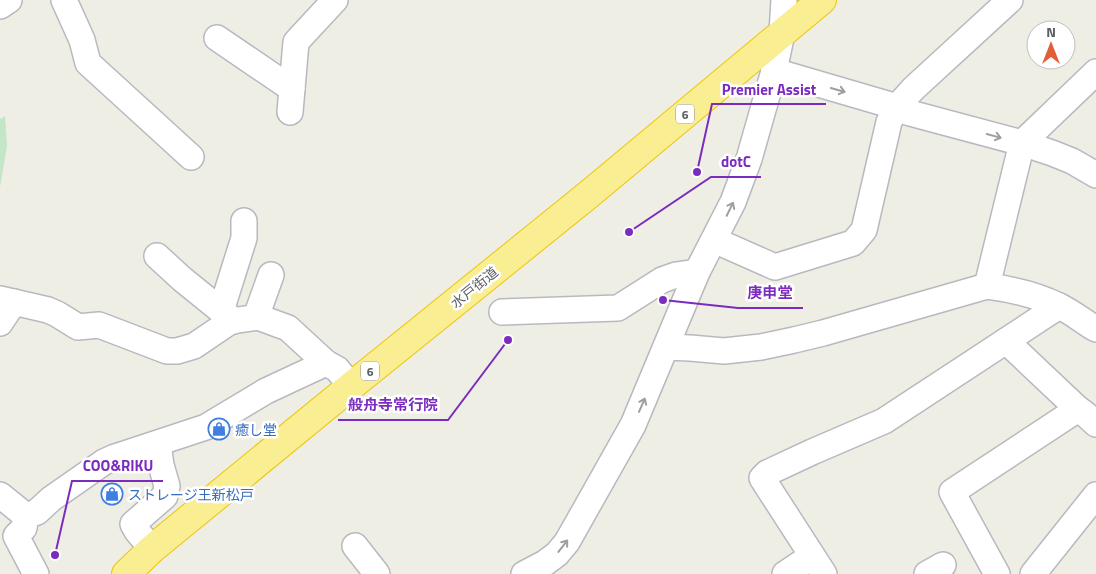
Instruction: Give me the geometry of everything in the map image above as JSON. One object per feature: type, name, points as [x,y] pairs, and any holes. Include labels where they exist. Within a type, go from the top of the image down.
[{"type":"highway","name":"水戸街道","points":[[126,574],[152,549],[588,195],[822,0]]},
{"type":"street","points":[[0,6],[9,0]]},
{"type":"street","points":[[64,0],[82,40],[88,63],[191,157]]},
{"type":"street","points":[[217,38],[291,100],[296,42],[335,0]]},
{"type":"street","points":[[524,574],[551,559],[567,542],[633,425],[697,272],[733,202],[749,159],[774,71],[782,33],[784,0]]},
{"type":"street","points":[[714,240],[775,267],[853,243],[864,230],[889,122],[896,108],[913,89],[1010,0]]},
{"type":"street","points":[[774,71],[896,108],[1022,143],[1065,158],[1096,175]]},
{"type":"street","points":[[987,286],[1022,143],[1096,72]]},
{"type":"street","points":[[237,316],[244,221]]},
{"type":"street","points":[[158,256],[182,278],[237,316],[258,317],[288,328],[326,363],[337,369],[351,386]]},
{"type":"street","points":[[502,312],[618,308],[662,280],[676,275],[697,272]]},
{"type":"street","points":[[0,323],[7,301],[48,310],[78,327],[99,325],[167,351],[178,351],[194,346],[231,321],[271,275]]},
{"type":"street","points":[[666,347],[724,351],[769,345],[823,333],[987,286],[1004,288],[1039,298],[1059,306],[1096,329]]},
{"type":"street","points":[[785,574],[818,565],[762,478],[767,473],[884,421],[1059,306]]},
{"type":"street","points":[[996,574],[952,492],[1087,417],[1006,341]]},
{"type":"street","points":[[26,516],[37,512],[51,499],[104,462],[206,427],[266,391],[326,363]]},
{"type":"street","points":[[152,549],[138,531],[125,525],[165,496],[167,486],[158,444]]},
{"type":"street","points":[[0,495],[26,516]]},
{"type":"street","points":[[1033,574],[1096,495]]},
{"type":"street","points":[[26,516],[24,528],[16,536],[36,574]]},
{"type":"street","points":[[354,546],[377,574]]},
{"type":"green space","points":[[5,116],[7,146],[0,187],[0,119]]},
{"type":"place","name":"Premier Assist","points":[[697,172]]},
{"type":"place","name":"dotC","points":[[629,232]]},
{"type":"place","name":"庚申堂","points":[[663,300]]},
{"type":"place","name":"般舟寺常行院","points":[[508,340]]},
{"type":"place","name":"癒し堂","points":[[219,429]]},
{"type":"place","name":"ストレージ王新松戸","points":[[112,494]]},
{"type":"place","name":"COO&RIKU","points":[[55,555]]}]
